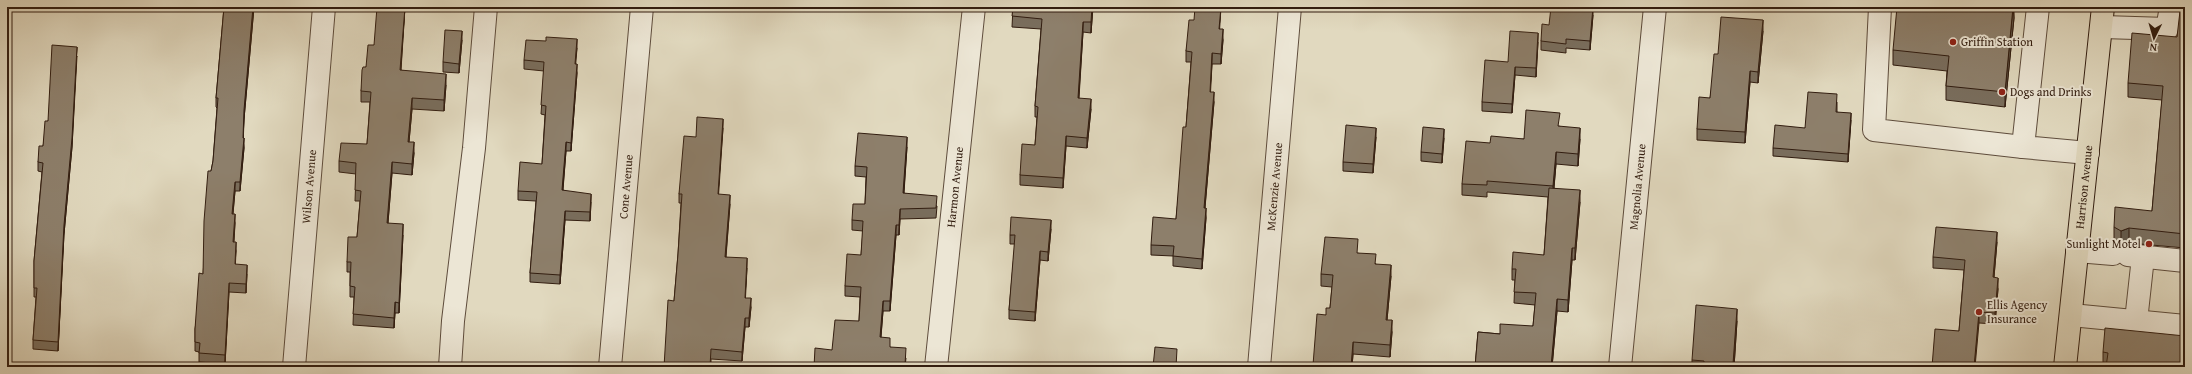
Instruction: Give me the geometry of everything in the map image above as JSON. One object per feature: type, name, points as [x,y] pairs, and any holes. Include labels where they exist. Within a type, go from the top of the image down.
[{"type":"main road","name":"Harrison Avenue","points":[[2065,367],[2103,17]]},
{"type":"street","name":"Wilson Avenue","points":[[294,367],[324,7]]},
{"type":"street","points":[[450,367],[453,321],[474,148],[486,7]]},
{"type":"street","name":"Cone Avenue","points":[[610,367],[642,7]]},
{"type":"street","name":"Harmon Avenue","points":[[936,367],[974,7]]},
{"type":"street","name":"McKenzie Avenue","points":[[1259,367],[1290,7]]},
{"type":"street","name":"Magnolia Avenue","points":[[1620,367],[1655,7]]},
{"type":"street","points":[[1880,7],[1874,130],[2088,153]]},
{"type":"street","points":[[2023,147],[2038,7]]},
{"type":"street","points":[[2103,17],[2167,30],[2171,7]]},
{"type":"street","points":[[2077,250],[2185,261]]},
{"type":"street","points":[[2127,255],[2136,321]]},
{"type":"street","points":[[2071,315],[2185,326]]},
{"type":"building","points":[[224,7],[253,7],[244,110],[244,138],[240,182],[235,182],[232,214],[235,214],[233,242],[236,242],[235,264],[247,265],[246,284],[229,283],[225,355],[199,353],[200,343],[195,342],[199,273],[203,274],[204,221],[208,171],[211,171],[213,161],[218,98],[216,98]]},
{"type":"building","points":[[377,7],[405,7],[400,70],[446,74],[444,100],[412,98],[408,142],[414,142],[412,164],[392,162],[387,223],[403,224],[399,303],[395,302],[394,318],[353,314],[355,287],[350,286],[351,262],[347,262],[348,237],[357,237],[361,191],[355,190],[356,163],[339,161],[341,143],[367,144],[371,92],[361,91],[362,70],[363,67],[366,67],[368,45],[374,45]]},
{"type":"building","points":[[1013,7],[1092,7],[1091,22],[1083,22],[1078,98],[1091,99],[1087,138],[1066,136],[1063,178],[1020,175],[1022,144],[1035,145],[1038,107],[1035,106],[1042,19],[1012,16]]},
{"type":"building","points":[[1195,7],[1221,7],[1219,29],[1223,29],[1221,54],[1212,53],[1210,92],[1214,92],[1204,208],[1206,208],[1202,259],[1173,256],[1174,246],[1151,245],[1153,217],[1176,219],[1183,127],[1186,127],[1192,52],[1186,51],[1189,20],[1194,20]]},
{"type":"building","points":[[1551,7],[1593,7],[1590,41],[1566,39],[1566,44],[1541,41],[1542,24],[1549,25]]},
{"type":"building","name":"Griffin Station","points":[[1897,7],[2013,7],[2005,92],[1946,86],[1949,56],[1893,50]]},
{"type":"building","points":[[2180,11],[2185,11],[2185,234],[2129,228],[2121,231],[2114,227],[2115,207],[2152,211],[2163,86],[2128,83],[2132,33],[2177,37]]},
{"type":"building","points":[[1721,17],[1763,20],[1758,72],[1750,71],[1745,132],[1697,129],[1699,97],[1710,98],[1714,54],[1718,54]]},
{"type":"building","points":[[445,30],[462,31],[459,64],[443,62]]},
{"type":"building","points":[[1510,31],[1538,33],[1536,68],[1515,67],[1512,104],[1482,102],[1485,60],[1508,62]]},
{"type":"building","points":[[546,37],[577,39],[575,64],[577,64],[571,143],[566,142],[562,190],[591,194],[590,212],[565,211],[560,275],[530,273],[537,192],[518,191],[520,162],[542,164],[546,106],[541,105],[544,62],[524,60],[526,40],[546,41]]},
{"type":"building","points":[[52,45],[77,47],[72,138],[64,225],[58,342],[33,340],[37,288],[34,288],[34,261],[43,163],[38,162],[39,146],[43,146],[45,121],[48,121]]},
{"type":"building","points":[[1808,92],[1837,94],[1836,112],[1851,113],[1848,154],[1773,148],[1775,125],[1805,128]]},
{"type":"building","points":[[1526,110],[1560,113],[1558,126],[1580,128],[1578,154],[1556,152],[1553,186],[1487,181],[1487,185],[1462,184],[1466,141],[1490,143],[1491,136],[1524,139]]},
{"type":"building","points":[[697,117],[723,119],[718,194],[730,195],[725,257],[747,258],[745,298],[751,298],[749,318],[745,318],[742,352],[711,349],[710,367],[664,367],[668,300],[674,301],[682,194],[679,194],[684,136],[696,137]]},
{"type":"building","points":[[1346,125],[1376,128],[1373,164],[1343,162]]},
{"type":"building","points":[[1423,127],[1444,129],[1442,154],[1421,152]]},
{"type":"building","points":[[858,133],[907,137],[903,193],[937,196],[936,208],[900,209],[899,225],[896,225],[890,301],[883,301],[880,337],[890,338],[890,347],[906,348],[905,365],[888,363],[888,367],[862,365],[861,367],[814,367],[815,348],[832,350],[835,320],[859,321],[861,287],[845,286],[847,254],[861,255],[863,221],[852,220],[853,204],[865,204],[867,167],[855,166]]},
{"type":"building","points":[[1549,188],[1580,190],[1575,248],[1572,248],[1568,300],[1557,299],[1551,367],[1475,367],[1478,332],[1500,334],[1500,324],[1533,326],[1536,293],[1514,292],[1516,269],[1512,269],[1513,252],[1544,255]]},
{"type":"building","points":[[1011,217],[1051,220],[1048,252],[1040,251],[1035,312],[1009,310],[1015,235],[1010,235]]},
{"type":"building","points":[[1936,227],[1997,232],[1993,277],[1998,278],[1995,313],[1979,312],[1974,367],[1932,367],[1935,329],[1959,331],[1965,260],[1933,257]]},
{"type":"building","points":[[1325,237],[1358,239],[1357,253],[1376,254],[1375,264],[1391,265],[1386,320],[1392,320],[1390,345],[1353,342],[1351,367],[1305,367],[1305,365],[1313,365],[1317,314],[1326,315],[1326,308],[1330,308],[1333,275],[1321,274]]},
{"type":"building","points":[[1696,305],[1737,309],[1733,364],[1725,363],[1725,367],[1704,367],[1704,361],[1692,360]]},
{"type":"building","points":[[2105,328],[2185,336],[2185,367],[2106,367],[2108,353],[2103,352]]},
{"type":"building","points":[[1155,347],[1177,349],[1176,367],[1153,367]]},
{"type":"building","points":[[1096,364],[1119,365],[1119,367],[1096,367]]},
{"type":"place","name":"Griffin Station","points":[[1953,42]]},
{"type":"place","name":"Dogs and Drinks","points":[[2002,92]]},
{"type":"place","name":"Sunlight Motel","points":[[2149,244]]},
{"type":"place","name":"Ellis Agency Insurance","points":[[1979,312]]}]
